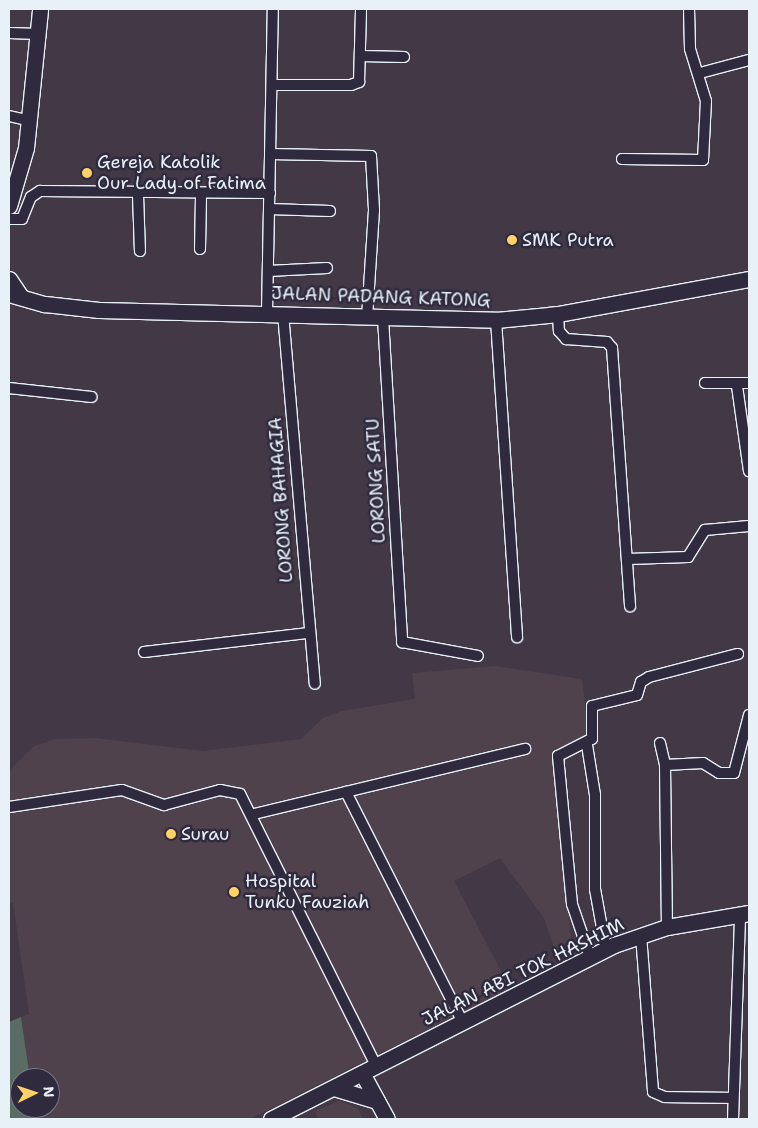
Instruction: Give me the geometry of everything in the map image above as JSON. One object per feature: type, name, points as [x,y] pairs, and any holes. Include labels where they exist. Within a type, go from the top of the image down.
[{"type":"main road","points":[[9,206],[11,189],[30,121],[40,9]]},
{"type":"main road","points":[[9,278],[13,298]]},
{"type":"main road","name":"JALAN PADANG KATONG","points":[[13,298],[99,310],[283,312],[382,318],[496,320],[558,314],[749,279]]},
{"type":"main road","name":"JALAN ABI TOK HASHIM","points":[[272,1119],[606,950],[666,927],[744,913]]},
{"type":"main road","points":[[377,1101],[379,1079],[391,1059]]},
{"type":"main road","points":[[362,1073],[387,1119]]},
{"type":"main road","points":[[334,1088],[377,1101]]},
{"type":"street","points":[[267,312],[273,9]]},
{"type":"street","points":[[272,85],[356,84],[362,76],[361,9]]},
{"type":"street","points":[[622,159],[703,160],[708,118],[700,73],[687,34],[690,9]]},
{"type":"street","points":[[9,33],[39,34]]},
{"type":"street","points":[[361,56],[404,56]]},
{"type":"street","points":[[700,73],[749,60]]},
{"type":"street","points":[[9,116],[30,121]]},
{"type":"street","points":[[270,154],[371,156],[374,210],[367,317]]},
{"type":"street","points":[[9,219],[22,219],[35,192],[138,195],[270,193]]},
{"type":"street","points":[[200,249],[201,194]]},
{"type":"street","points":[[138,195],[140,251]]},
{"type":"street","points":[[270,209],[330,211]]},
{"type":"street","points":[[268,271],[327,268]]},
{"type":"street","name":"LORONG BAHAGIA","points":[[283,312],[307,633],[315,684]]},
{"type":"street","points":[[558,314],[559,331],[566,339],[607,342],[612,348],[630,606]]},
{"type":"street","name":"LORONG SATU","points":[[382,318],[402,642],[478,656]]},
{"type":"street","points":[[496,320],[517,638]]},
{"type":"street","points":[[705,383],[737,386],[749,384]]},
{"type":"street","points":[[737,386],[749,471]]},
{"type":"street","points":[[9,388],[92,397]]},
{"type":"street","points":[[628,559],[688,557],[704,530],[749,526]]},
{"type":"street","points":[[144,652],[307,633]]},
{"type":"street","points":[[606,950],[595,889],[595,795],[587,745],[593,735],[592,706],[634,696],[649,677],[738,654]]},
{"type":"street","points":[[665,765],[703,763],[719,773],[734,773],[749,715]]},
{"type":"street","points":[[660,743],[665,765],[666,927]]},
{"type":"street","points":[[587,745],[562,753],[558,759],[572,904],[590,957]]},
{"type":"street","points":[[254,814],[525,749]]},
{"type":"street","points":[[9,807],[122,790],[164,805],[227,789],[240,794],[254,814],[376,1066]]},
{"type":"street","points":[[346,792],[462,1022]]},
{"type":"street","points":[[733,1119],[744,913]]},
{"type":"street","points":[[641,935],[653,1092],[666,1097],[733,1098]]},
{"type":"shaded area","name":"Hospital Tunku Fauziah","points":[[495,666],[582,679],[588,730],[581,741],[553,749],[571,939],[555,951],[544,918],[500,858],[454,881],[510,988],[250,1119],[36,1119],[60,1118],[60,1068],[29,1068],[21,1017],[29,1014],[13,903],[9,904],[9,771],[34,746],[55,739],[95,738],[203,751],[301,739],[323,718],[342,711],[415,699],[412,673]]},
{"type":"shaded area","points":[[339,1101],[358,1108],[363,1119],[318,1119],[315,1111]]},
{"type":"green space","points":[[21,1017],[29,1068],[10,1068],[10,1118],[36,1119],[9,1119],[9,1022]]},
{"type":"place","name":"Gereja Katolik Our Lady of Fatima","points":[[87,173]]},
{"type":"place","name":"SMK Putra","points":[[512,240]]},
{"type":"place","name":"Surau","points":[[171,834]]},
{"type":"place","name":"Hospital Tunku Fauziah","points":[[234,892]]}]
